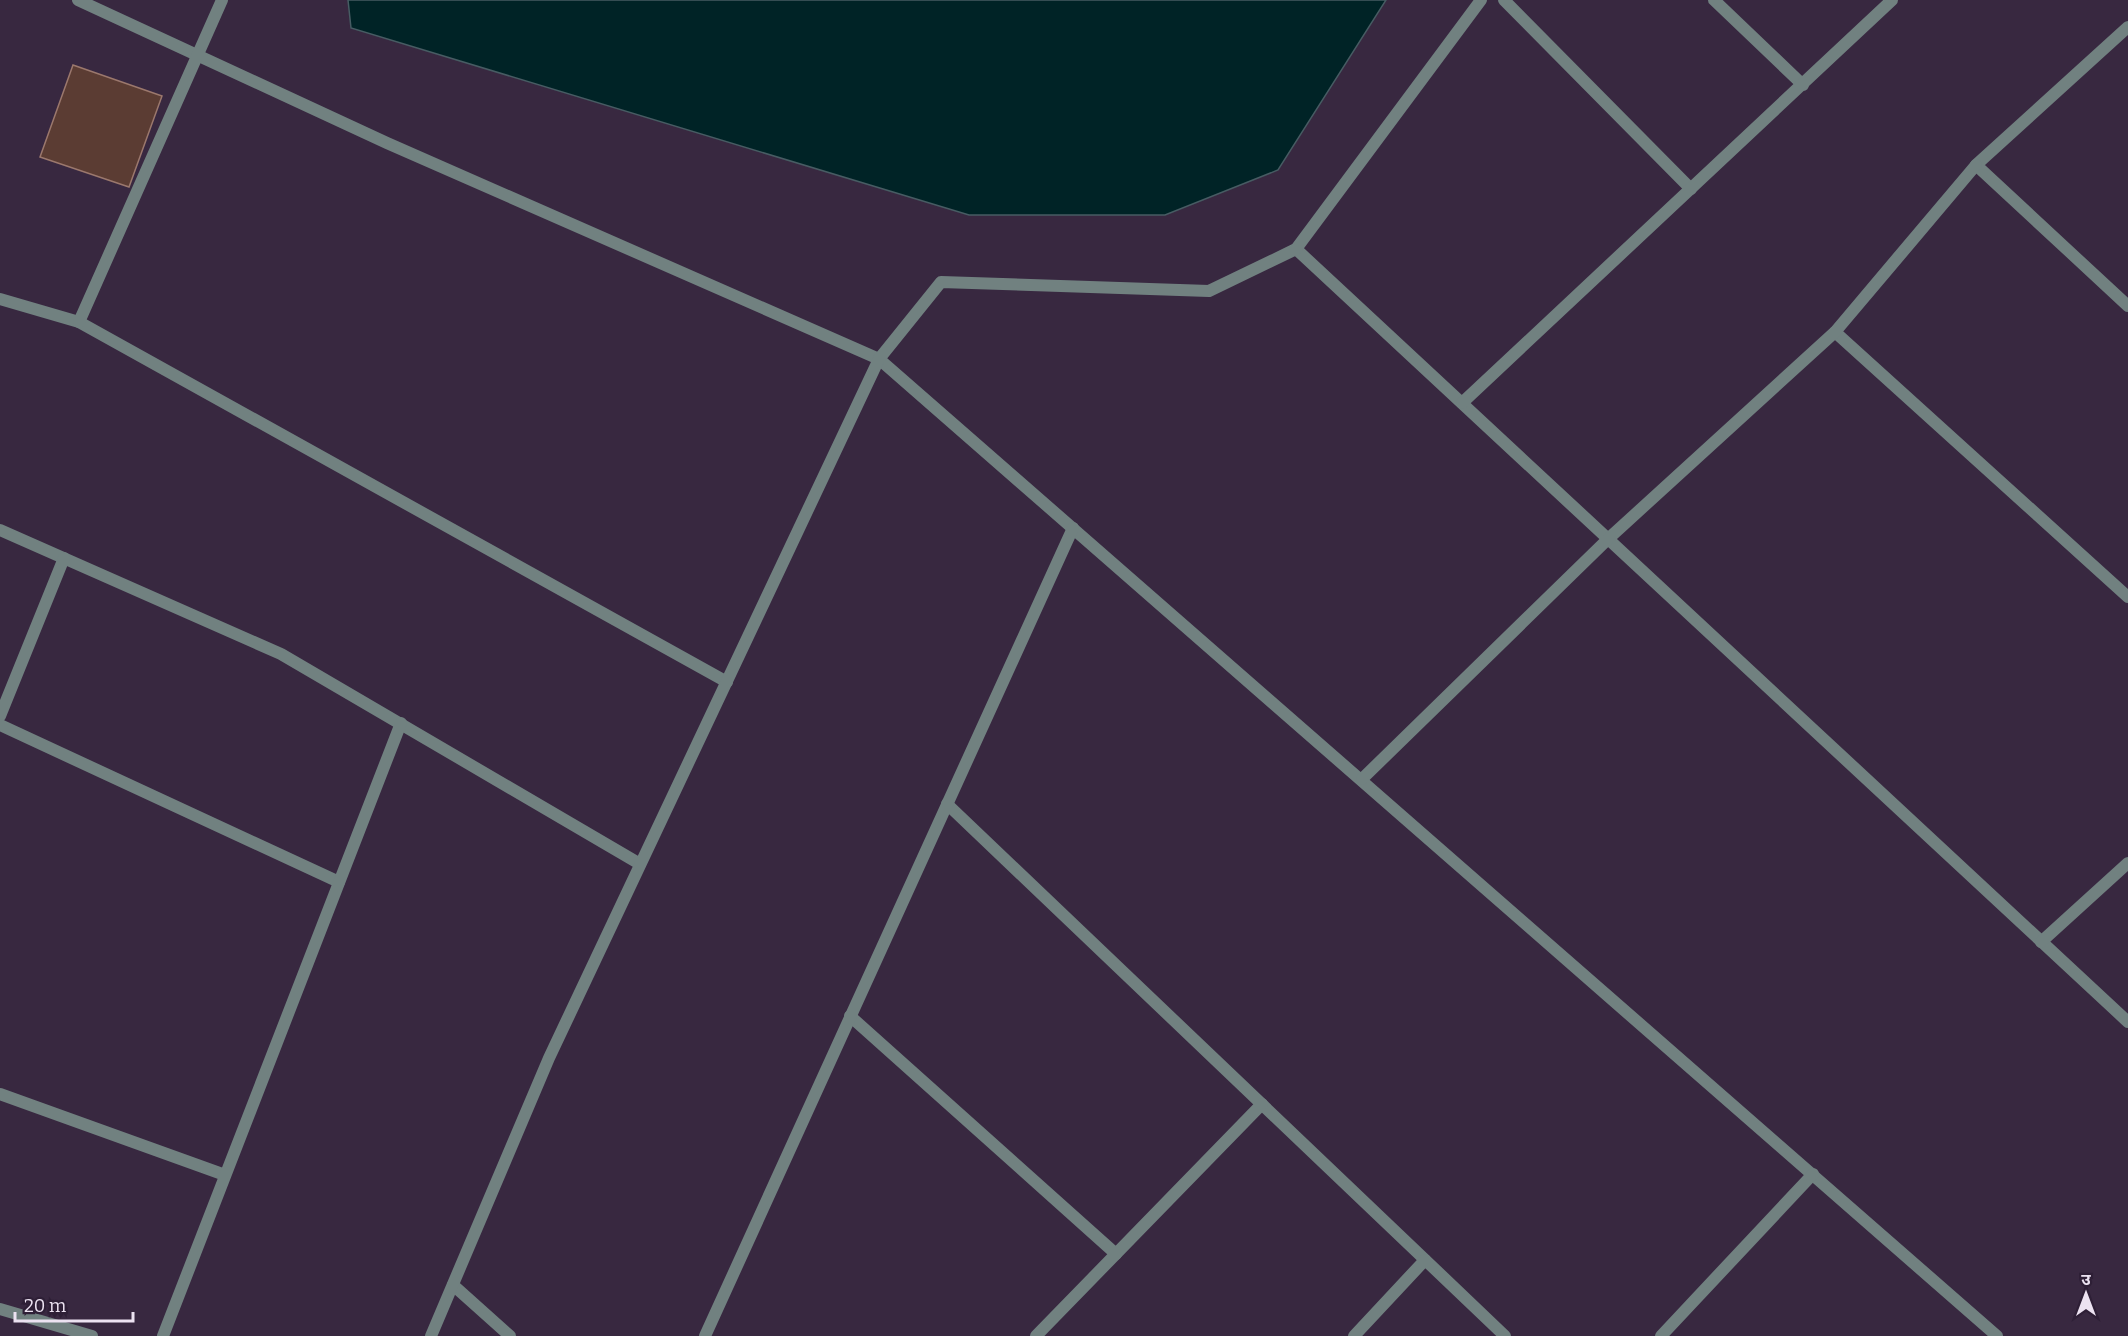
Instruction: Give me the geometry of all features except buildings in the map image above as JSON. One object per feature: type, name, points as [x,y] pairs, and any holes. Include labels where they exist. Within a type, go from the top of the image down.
[{"type":"street","points":[[78,0],[398,148],[879,359],[1997,1336]]},
{"type":"street","points":[[79,322],[222,0]]},
{"type":"street","points":[[432,1336],[549,1058],[879,359],[942,282],[1209,291],[1296,249],[1481,0]]},
{"type":"street","points":[[1504,0],[1691,189]]},
{"type":"street","points":[[1714,0],[1803,85]]},
{"type":"street","points":[[1462,403],[1893,0]]},
{"type":"street","points":[[1362,779],[1608,539],[1835,332],[1976,165],[2128,27]]},
{"type":"street","points":[[1976,165],[2128,306]]},
{"type":"street","points":[[1296,249],[2128,1022]]},
{"type":"street","points":[[0,299],[79,322],[727,682]]},
{"type":"street","points":[[1835,332],[2128,597]]},
{"type":"street","points":[[705,1336],[1073,528]]},
{"type":"street","points":[[0,530],[280,654],[640,864]]},
{"type":"street","points":[[0,716],[64,558]]},
{"type":"street","points":[[163,1336],[401,723]]},
{"type":"street","points":[[0,725],[339,882]]},
{"type":"street","points":[[947,804],[1505,1336]]},
{"type":"street","points":[[2042,942],[2128,863]]},
{"type":"street","points":[[850,1016],[1116,1254]]},
{"type":"street","points":[[0,1094],[225,1176]]},
{"type":"street","points":[[1036,1336],[1262,1104]]},
{"type":"street","points":[[1661,1336],[1813,1174]]},
{"type":"street","points":[[1354,1336],[1425,1260]]},
{"type":"street","points":[[453,1285],[510,1336]]},
{"type":"street","points":[[0,1309],[92,1336]]},
{"type":"shaded area","points":[[348,0],[1386,0],[1278,170],[1165,215],[969,215],[351,28]]}]
